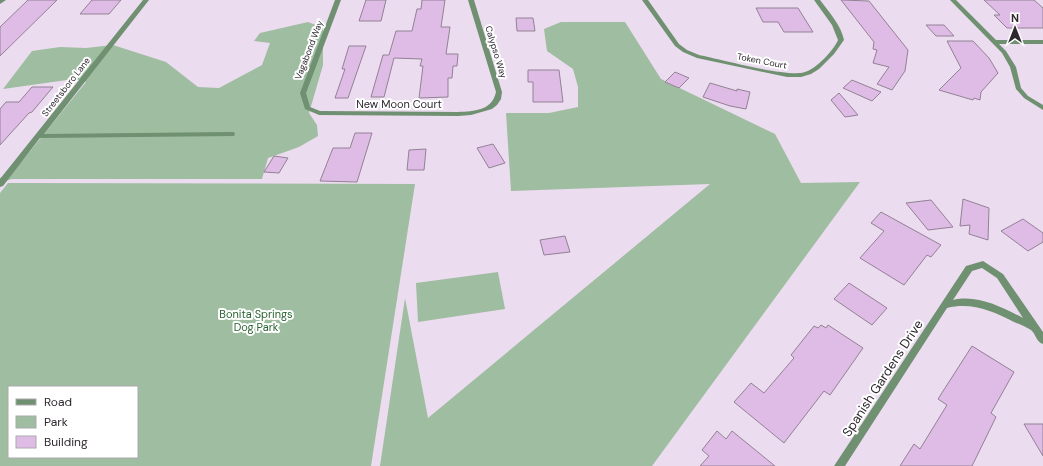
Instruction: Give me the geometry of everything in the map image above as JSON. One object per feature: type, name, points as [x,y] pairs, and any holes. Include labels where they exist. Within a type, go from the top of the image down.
[{"type":"street","name":"Streetsboro Lane","points":[[0,184],[146,0]]},
{"type":"street","name":"Vagabond Way","points":[[307,108],[303,93],[338,0]]},
{"type":"street","name":"Calypso Way","points":[[471,0],[499,92],[498,100],[492,108]]},
{"type":"street","name":"Token Court","points":[[645,0],[677,45],[685,51],[697,56],[787,75],[809,73],[838,47],[841,41],[840,34],[817,0]]},
{"type":"street","points":[[953,0],[1004,52],[1013,66],[1018,88],[1026,97],[1043,108]]},
{"type":"street","points":[[995,42],[1043,42]]},
{"type":"street","name":"New Moon Court","points":[[307,108],[319,113],[372,114],[471,113],[492,108]]},
{"type":"street","points":[[38,136],[232,134]]},
{"type":"street","name":"Spanish Gardens Drive","points":[[840,466],[969,268],[983,264],[1000,276],[1043,340]]},
{"type":"street","name":"Spanish Gardens Drive","points":[[946,304],[963,301],[987,304],[1034,327]]},
{"type":"green space","points":[[308,22],[323,28],[323,65],[309,113],[317,125],[318,136],[299,147],[268,158],[262,179],[12,179],[5,181],[0,186],[0,178],[7,175],[23,160],[86,82],[74,79],[3,89],[32,51],[60,47],[86,48],[113,45],[166,62],[198,87],[219,88],[262,65],[270,43],[254,41],[260,33]]},
{"type":"green space","points":[[561,22],[625,22],[661,79],[775,134],[801,183],[860,182],[652,466],[380,466],[405,298],[428,418],[710,184],[511,191],[506,113],[549,113],[578,107],[578,87],[573,69],[547,51],[544,29]]},
{"type":"green space","name":"Bonita Springs Dog Park","points":[[8,183],[415,184],[371,466],[0,466],[0,193]]},
{"type":"green space","points":[[498,272],[505,309],[418,322],[416,283]]},
{"type":"building","points":[[28,0],[57,0],[0,56],[0,27]]},
{"type":"building","points":[[92,0],[121,0],[109,14],[80,14]]},
{"type":"building","points":[[366,0],[386,0],[381,21],[359,21]]},
{"type":"building","points":[[422,0],[445,0],[441,27],[450,27],[446,54],[458,54],[457,66],[453,66],[452,78],[448,78],[448,97],[419,98],[423,66],[420,66],[422,59],[394,58],[384,97],[371,97],[383,55],[389,55],[396,31],[412,31],[417,9],[421,9]]},
{"type":"building","points":[[841,0],[869,1],[908,50],[905,71],[892,90],[877,84],[889,67],[873,63],[877,50],[873,49],[874,42]]},
{"type":"building","points":[[984,0],[1034,0],[1043,8],[1043,28],[1007,28],[994,15],[1000,15]]},
{"type":"building","points":[[756,8],[798,8],[813,32],[784,32],[778,22],[763,22]]},
{"type":"building","points":[[516,18],[533,18],[535,31],[517,31]]},
{"type":"building","points":[[926,25],[944,25],[954,36],[936,36]]},
{"type":"building","points":[[947,41],[973,41],[989,58],[998,73],[981,92],[980,100],[974,98],[973,100],[939,90],[961,68]]},
{"type":"building","points":[[349,46],[366,46],[348,98],[335,98],[345,69],[342,69]]},
{"type":"building","points":[[528,70],[559,70],[563,102],[533,102],[533,82],[528,82]]},
{"type":"building","points":[[675,72],[689,78],[679,88],[665,82]]},
{"type":"building","points":[[852,80],[881,92],[872,101],[843,88]]},
{"type":"building","points":[[710,83],[737,91],[737,89],[750,92],[746,109],[730,106],[703,97]]},
{"type":"building","points":[[32,87],[53,87],[32,112],[29,113],[0,145],[0,109],[6,102],[19,102]]},
{"type":"building","points":[[839,93],[858,115],[845,117],[831,100]]},
{"type":"building","points":[[355,133],[372,133],[357,182],[320,181],[333,148],[350,148]]},
{"type":"building","points":[[493,144],[505,163],[489,168],[477,148]]},
{"type":"building","points":[[426,149],[424,170],[407,170],[409,150]]},
{"type":"building","points":[[274,156],[288,158],[279,173],[264,172]]},
{"type":"building","points":[[963,199],[989,208],[988,240],[969,234],[970,225],[960,226]]},
{"type":"building","points":[[931,200],[953,227],[928,230],[906,203]]},
{"type":"building","points":[[881,212],[941,245],[931,257],[927,255],[904,285],[860,258],[884,231],[871,223]]},
{"type":"building","points":[[1023,219],[1043,233],[1043,242],[1028,251],[1001,231]]},
{"type":"building","points":[[565,236],[570,252],[544,255],[540,240]]},
{"type":"building","points":[[849,283],[887,308],[872,325],[834,299]]},
{"type":"building","points":[[821,325],[826,328],[828,325],[863,348],[830,395],[824,391],[784,443],[734,402],[751,383],[764,393],[794,358],[791,355],[814,326],[818,328]]},
{"type":"building","points":[[972,346],[1014,372],[991,413],[996,417],[972,466],[900,466],[914,444],[920,449],[947,405],[938,399]]},
{"type":"building","points":[[1024,424],[1043,424],[1043,456]]},
{"type":"building","points":[[717,431],[726,439],[732,431],[775,466],[700,466],[709,456],[702,450]]}]
